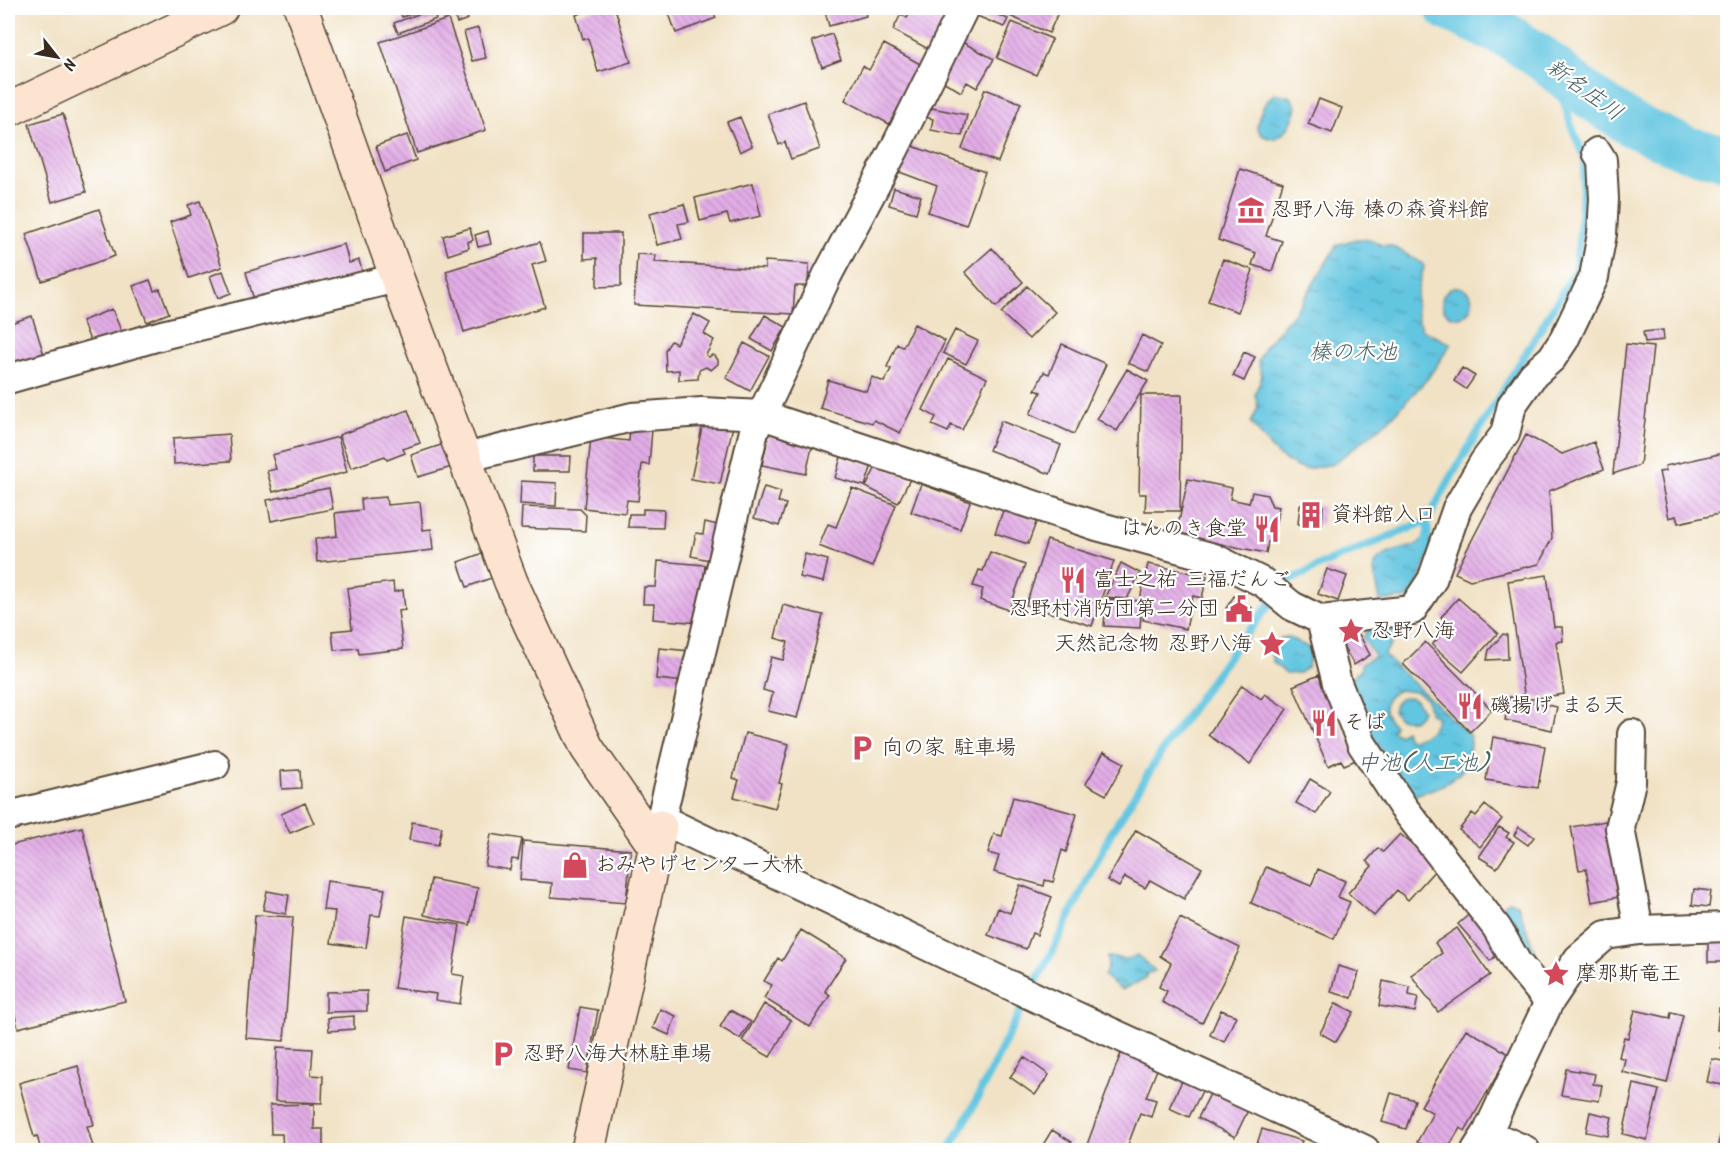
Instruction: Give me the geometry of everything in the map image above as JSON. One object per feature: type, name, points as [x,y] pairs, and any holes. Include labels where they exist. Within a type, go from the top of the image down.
[{"type":"street","points":[[8,110],[221,8]]},
{"type":"street","points":[[301,8],[397,278],[511,582],[587,748],[659,833],[1041,1000],[1320,1140],[1365,1150]]},
{"type":"street","points":[[585,1150],[754,431],[828,274],[894,150],[964,8]]},
{"type":"street","points":[[464,458],[632,417],[702,412],[762,415],[1097,526],[1214,558],[1275,592],[1292,606],[1321,620],[1412,610],[1432,580],[1457,508],[1482,461],[1505,434],[1512,405],[1533,375],[1552,358],[1564,340],[1594,276],[1602,234],[1604,199],[1602,160],[1597,152]]},
{"type":"street","points":[[8,379],[166,334],[397,278]]},
{"type":"street","points":[[1321,620],[1337,682],[1362,744],[1403,807],[1497,928],[1517,963],[1549,1002]]},
{"type":"street","points":[[1632,734],[1631,782],[1620,828],[1638,930]]},
{"type":"street","points":[[8,816],[215,765]]},
{"type":"street","points":[[1525,1150],[1482,1142],[1549,1002],[1578,959],[1606,935],[1638,930],[1728,927]]},
{"type":"water","points":[[1275,93],[1291,97],[1297,108],[1287,130],[1274,139],[1263,136],[1257,128],[1262,109]]},
{"type":"water","name":"榛の木池","points":[[1356,239],[1372,240],[1381,245],[1392,246],[1422,263],[1424,267],[1416,306],[1422,330],[1451,344],[1428,378],[1388,421],[1333,464],[1306,469],[1296,467],[1276,454],[1251,423],[1258,407],[1255,394],[1262,376],[1258,361],[1264,348],[1301,304],[1337,245]]},
{"type":"water","points":[[1457,287],[1468,291],[1472,302],[1468,313],[1457,317],[1446,313],[1442,302],[1446,291]]},
{"type":"water","points":[[1431,538],[1431,551],[1411,598],[1380,601],[1374,571],[1379,559]]},
{"type":"water","name":"中池(人工池)","points":[[1396,627],[1392,643],[1384,655],[1470,736],[1470,751],[1464,768],[1452,780],[1412,796],[1365,726],[1349,684],[1355,674],[1361,670],[1361,664],[1375,656],[1363,638],[1368,629]],"holes":[[[1399,690],[1416,692],[1427,699],[1429,712],[1437,717],[1428,733],[1410,740],[1405,730],[1400,735],[1392,731],[1395,726],[1387,716],[1385,706],[1389,697]]]},
{"type":"water","points":[[1288,637],[1311,649],[1308,667],[1299,673],[1286,674],[1273,662],[1271,654],[1280,638]]},
{"type":"water","name":"中池(人工池)","points":[[1408,697],[1416,700],[1422,710],[1414,721],[1399,718],[1393,711],[1400,698]]},
{"type":"water","points":[[1509,901],[1518,905],[1537,958],[1543,965],[1555,970],[1553,975],[1546,979],[1537,975],[1499,911]]},
{"type":"water","points":[[1137,955],[1155,971],[1146,974],[1146,978],[1122,990],[1104,976],[1108,967],[1107,957],[1126,959]]},
{"type":"building","points":[[399,8],[428,8],[402,17]]},
{"type":"building","points":[[451,8],[464,8],[468,19],[457,23]]},
{"type":"building","points":[[593,8],[615,8],[631,62],[598,72],[588,38],[583,39],[576,15]]},
{"type":"building","points":[[667,8],[712,8],[716,18],[676,33]]},
{"type":"building","points":[[824,8],[864,8],[866,16],[829,26]]},
{"type":"building","points":[[913,8],[948,8],[930,50],[893,30],[901,14],[907,18]]},
{"type":"building","points":[[980,8],[1008,19],[1004,27],[977,16]]},
{"type":"building","points":[[991,8],[1060,8],[1049,33]]},
{"type":"building","points":[[432,9],[436,19],[398,33],[394,23]]},
{"type":"building","points":[[448,19],[486,130],[417,153],[380,42]]},
{"type":"building","points":[[1012,22],[1052,39],[1036,75],[997,58]]},
{"type":"building","points":[[478,28],[486,58],[472,61],[464,32]]},
{"type":"building","points":[[832,34],[841,60],[822,67],[812,41]]},
{"type":"building","points":[[962,42],[994,59],[977,88],[967,82],[961,92],[941,80]]},
{"type":"building","points":[[884,44],[922,65],[889,124],[845,100],[863,66],[869,70]]},
{"type":"building","points":[[985,89],[1021,103],[998,162],[962,149]]},
{"type":"building","points":[[1319,99],[1342,108],[1332,133],[1308,124]]},
{"type":"building","points":[[804,101],[820,149],[791,159],[785,142],[779,145],[768,114]]},
{"type":"building","points":[[927,107],[967,115],[962,136],[931,130],[933,119],[925,117]]},
{"type":"building","points":[[63,114],[86,192],[52,202],[29,124]]},
{"type":"building","points":[[740,117],[752,146],[740,152],[727,122]]},
{"type":"building","points":[[407,135],[416,160],[385,172],[376,146]]},
{"type":"building","points":[[907,144],[985,172],[966,225],[928,212],[937,186],[897,171]]},
{"type":"building","name":"忍野八海 榛の森資料館","points":[[1240,169],[1283,183],[1266,236],[1282,241],[1272,271],[1252,265],[1256,253],[1218,240]]},
{"type":"building","points":[[753,183],[761,216],[730,223],[727,214],[700,221],[695,198]]},
{"type":"building","points":[[894,188],[921,196],[916,213],[889,205]]},
{"type":"building","points":[[200,201],[222,267],[189,278],[170,222],[191,215],[188,205]]},
{"type":"building","points":[[684,204],[689,222],[678,224],[682,239],[657,245],[650,213]]},
{"type":"building","points":[[99,209],[115,256],[42,281],[26,234]]},
{"type":"building","points":[[470,228],[473,240],[468,242],[469,248],[448,255],[443,236]]},
{"type":"building","points":[[488,231],[491,244],[478,247],[475,235]]},
{"type":"building","points":[[584,233],[621,233],[621,286],[597,287],[597,258],[584,259]]},
{"type":"building","points":[[540,242],[546,261],[532,265],[545,307],[464,332],[446,271]]},
{"type":"building","points":[[344,244],[349,263],[359,260],[362,271],[356,273],[357,275],[255,304],[246,272]]},
{"type":"building","points":[[992,248],[1023,282],[996,307],[965,272]]},
{"type":"building","points":[[637,254],[656,255],[655,262],[765,269],[765,261],[809,264],[808,286],[795,286],[793,314],[634,305]]},
{"type":"building","points":[[1223,259],[1253,270],[1238,312],[1208,301]]},
{"type":"building","points":[[223,271],[231,293],[218,298],[210,276]]},
{"type":"building","points":[[150,280],[154,291],[160,289],[169,313],[147,322],[133,286]]},
{"type":"building","points":[[1027,286],[1055,312],[1029,339],[1001,313]]},
{"type":"building","points":[[112,309],[122,333],[92,345],[82,321]]},
{"type":"building","points":[[694,314],[710,323],[704,334],[714,340],[706,355],[715,356],[718,364],[711,370],[706,367],[699,370],[698,379],[679,380],[679,370],[666,371],[665,350],[671,341],[676,344]]},
{"type":"building","points":[[765,315],[786,327],[772,351],[751,339]]},
{"type":"building","points":[[32,316],[45,358],[8,370],[8,324]]},
{"type":"building","points":[[914,324],[945,341],[900,433],[874,420],[872,423],[820,408],[828,380],[866,391],[872,377],[884,382],[891,369],[887,367],[897,344],[903,347]]},
{"type":"building","points":[[955,330],[978,341],[966,364],[943,353]]},
{"type":"building","points":[[1663,330],[1664,340],[1645,342],[1643,332]]},
{"type":"building","points":[[1142,335],[1161,345],[1148,372],[1128,363]]},
{"type":"building","points":[[744,343],[769,356],[750,391],[726,378]]},
{"type":"building","points":[[1062,344],[1106,364],[1074,434],[1030,414],[1041,392],[1035,390],[1044,372],[1049,374]]},
{"type":"building","points":[[1626,344],[1653,347],[1640,465],[1613,474]]},
{"type":"building","points":[[1244,352],[1255,357],[1244,381],[1233,376]]},
{"type":"building","points":[[948,359],[987,378],[962,430],[951,425],[948,432],[932,425],[936,417],[923,410]]},
{"type":"building","points":[[1462,368],[1475,376],[1466,389],[1454,381]]},
{"type":"building","points":[[1127,369],[1148,381],[1117,431],[1097,419]]},
{"type":"building","points":[[1141,395],[1182,395],[1180,511],[1145,511],[1146,494],[1139,494]]},
{"type":"building","points":[[408,410],[420,443],[403,449],[405,453],[387,460],[385,456],[351,468],[339,435]]},
{"type":"building","points":[[1001,421],[1061,445],[1050,474],[989,450]]},
{"type":"building","points":[[703,423],[733,426],[720,484],[691,479]]},
{"type":"building","points":[[630,428],[652,430],[649,465],[642,464],[638,501],[627,500],[625,513],[584,508],[591,437],[629,441]]},
{"type":"building","points":[[769,433],[813,442],[806,474],[762,465]]},
{"type":"building","points":[[229,434],[231,461],[174,464],[173,438]]},
{"type":"building","points":[[1526,435],[1562,454],[1594,442],[1604,469],[1549,491],[1552,538],[1539,564],[1470,580],[1455,573]]},
{"type":"building","points":[[338,437],[347,472],[273,492],[267,471],[276,469],[272,455]]},
{"type":"building","points":[[444,444],[452,467],[418,477],[411,455]]},
{"type":"building","points":[[1728,452],[1728,512],[1678,523],[1676,516],[1669,518],[1659,472],[1666,471],[1665,466]]},
{"type":"building","points":[[533,456],[571,456],[570,471],[533,471]]},
{"type":"building","points":[[841,457],[872,465],[865,486],[835,478]]},
{"type":"building","points":[[878,463],[910,479],[898,503],[866,487]]},
{"type":"building","points":[[1188,479],[1232,488],[1230,499],[1249,503],[1252,492],[1267,495],[1272,506],[1279,507],[1272,542],[1268,542],[1266,553],[1176,535]]},
{"type":"building","points":[[521,481],[557,483],[556,506],[520,504]]},
{"type":"building","points":[[921,484],[970,502],[960,529],[911,512]]},
{"type":"building","points":[[764,487],[781,492],[778,502],[786,504],[779,526],[754,518]]},
{"type":"building","points":[[329,488],[333,509],[271,521],[267,500]]},
{"type":"building","points":[[852,488],[896,505],[872,567],[819,546],[828,524],[836,527]]},
{"type":"building","points":[[386,497],[387,505],[420,502],[423,530],[431,529],[433,550],[317,562],[315,539],[337,536],[335,513],[362,510],[361,499]]},
{"type":"building","name":"資料館入口","points":[[1300,505],[1323,506],[1322,525],[1298,524]]},
{"type":"building","points":[[522,507],[580,509],[586,515],[585,531],[521,528]]},
{"type":"building","points":[[1004,508],[1037,520],[1028,544],[995,533]]},
{"type":"building","points":[[643,509],[664,510],[663,528],[628,527],[629,514],[643,514]]},
{"type":"building","points":[[705,522],[726,527],[718,562],[691,556],[696,533],[703,534]]},
{"type":"building","points":[[1047,540],[1114,561],[1092,626],[1026,605]]},
{"type":"building","points":[[990,552],[1025,565],[1009,610],[980,600],[983,589],[973,586],[979,570],[983,571]]},
{"type":"building","points":[[483,553],[491,578],[467,587],[458,562]]},
{"type":"building","points":[[805,554],[828,560],[823,582],[799,577]]},
{"type":"building","points":[[658,561],[705,565],[700,623],[653,619],[654,604],[643,604],[644,587],[656,587]]},
{"type":"building","points":[[1121,563],[1140,573],[1127,599],[1105,597]]},
{"type":"building","points":[[1148,564],[1207,576],[1202,598],[1193,596],[1186,629],[1143,620],[1147,600],[1140,599]]},
{"type":"building","points":[[1327,569],[1347,576],[1338,601],[1318,594]]},
{"type":"building","points":[[1547,575],[1554,627],[1562,627],[1563,641],[1556,642],[1564,694],[1525,700],[1508,581]]},
{"type":"building","points":[[393,582],[394,592],[403,590],[405,610],[398,611],[403,649],[359,654],[358,648],[334,650],[332,631],[352,629],[347,588]]},
{"type":"building","name":"忍野村消防団第二分団","points":[[1234,596],[1252,608],[1243,622],[1225,610]]},
{"type":"building","points":[[1458,598],[1498,633],[1463,672],[1432,645],[1450,625],[1441,617]]},
{"type":"building","points":[[1106,599],[1142,601],[1140,628],[1104,626]]},
{"type":"building","points":[[783,605],[823,615],[797,718],[768,711],[773,693],[763,690],[771,657],[783,660],[788,642],[775,638]]},
{"type":"building","points":[[1358,632],[1370,655],[1354,665],[1341,642]]},
{"type":"building","points":[[1503,634],[1507,635],[1508,659],[1487,660],[1489,650]]},
{"type":"building","points":[[1425,642],[1492,710],[1470,732],[1403,664]]},
{"type":"building","points":[[659,648],[690,651],[686,682],[656,679]]},
{"type":"building","name":"そば","points":[[1319,675],[1356,760],[1344,765],[1341,760],[1328,766],[1293,686]]},
{"type":"building","points":[[1242,685],[1261,699],[1265,694],[1287,709],[1250,764],[1208,735]]},
{"type":"building","points":[[1510,697],[1557,707],[1552,730],[1505,720]]},
{"type":"building","points":[[745,733],[789,744],[775,808],[734,797],[739,780],[733,778]]},
{"type":"building","points":[[1493,737],[1545,746],[1538,788],[1486,780]]},
{"type":"building","points":[[1104,752],[1124,763],[1106,795],[1086,784]]},
{"type":"building","points":[[300,770],[301,788],[282,789],[281,771]]},
{"type":"building","points":[[1310,779],[1330,791],[1316,814],[1296,803]]},
{"type":"building","points":[[1013,797],[1077,814],[1066,852],[1062,850],[1053,882],[1045,880],[1044,886],[994,872],[999,856],[988,853],[994,834],[1002,836]]},
{"type":"building","points":[[305,803],[314,823],[290,833],[281,814]]},
{"type":"building","points":[[1485,805],[1502,819],[1480,847],[1459,830],[1472,813],[1476,816]]},
{"type":"building","points":[[1611,820],[1624,896],[1592,902],[1586,869],[1579,870],[1571,827]]},
{"type":"building","points":[[412,822],[442,827],[438,845],[409,840]]},
{"type":"building","points":[[82,827],[125,1001],[18,1028],[8,987],[8,846]]},
{"type":"building","points":[[1499,827],[1509,833],[1506,837],[1514,842],[1497,868],[1479,857]]},
{"type":"building","points":[[1519,827],[1534,837],[1528,845],[1514,835]]},
{"type":"building","points":[[1136,830],[1202,868],[1184,899],[1150,880],[1145,888],[1125,877],[1119,887],[1107,880]]},
{"type":"building","points":[[491,834],[522,839],[518,860],[512,859],[510,870],[485,866]]},
{"type":"building","points":[[1400,834],[1438,867],[1408,900],[1397,890],[1374,916],[1348,893],[1372,866],[1367,861],[1378,848],[1383,852]]},
{"type":"building","name":"おみやげセンター大林","points":[[523,841],[631,850],[626,903],[551,897],[552,883],[520,880]]},
{"type":"building","points":[[1266,867],[1311,886],[1318,869],[1345,881],[1338,897],[1350,902],[1334,939],[1251,903]]},
{"type":"building","points":[[431,879],[478,888],[470,925],[424,915]]},
{"type":"building","points":[[327,881],[385,889],[380,916],[371,915],[366,948],[331,943],[335,911],[323,910]]},
{"type":"building","points":[[1020,885],[1052,897],[1037,935],[1032,933],[1026,949],[988,935],[998,908],[1010,913]]},
{"type":"building","points":[[1694,889],[1711,891],[1709,907],[1692,905]]},
{"type":"building","points":[[267,891],[289,895],[286,914],[263,910]]},
{"type":"building","points":[[1473,911],[1505,948],[1490,961],[1458,924]]},
{"type":"building","points":[[255,915],[293,917],[284,1041],[246,1038]]},
{"type":"building","points":[[406,916],[460,925],[452,974],[464,976],[460,1004],[435,1000],[436,994],[394,988]]},
{"type":"building","points":[[1180,918],[1240,948],[1202,1023],[1162,1002],[1167,991],[1159,987],[1171,963],[1160,956]]},
{"type":"building","points":[[1457,928],[1490,975],[1438,1012],[1411,975],[1442,953],[1435,943]]},
{"type":"building","points":[[801,930],[846,958],[825,991],[830,995],[810,1027],[764,998],[772,985],[764,981],[778,958],[782,961]]},
{"type":"building","points":[[1708,941],[1728,941],[1728,962],[1708,962]]},
{"type":"building","points":[[1338,966],[1359,972],[1352,998],[1331,992]]},
{"type":"building","points":[[1383,981],[1410,987],[1409,995],[1418,997],[1415,1012],[1379,1006]]},
{"type":"building","points":[[367,991],[367,1011],[326,1012],[326,992]]},
{"type":"building","points":[[1336,1003],[1354,1012],[1336,1042],[1320,1033]]},
{"type":"building","points":[[764,1004],[791,1020],[770,1057],[742,1041]]},
{"type":"building","points":[[580,1007],[598,1010],[587,1073],[569,1070]]},
{"type":"building","points":[[1719,1008],[1728,1008],[1728,1049],[1721,1048],[1722,1030],[1717,1030]]},
{"type":"building","points":[[660,1009],[676,1016],[669,1035],[653,1028]]},
{"type":"building","points":[[730,1010],[751,1022],[740,1039],[720,1027]]},
{"type":"building","points":[[1221,1010],[1236,1016],[1224,1042],[1210,1035]]},
{"type":"building","points":[[1635,1010],[1670,1018],[1671,1012],[1683,1015],[1667,1083],[1622,1072],[1625,1059],[1619,1057],[1624,1037],[1628,1038]]},
{"type":"building","points":[[354,1016],[354,1029],[329,1031],[328,1018]]},
{"type":"building","points":[[1466,1029],[1509,1054],[1465,1131],[1460,1128],[1447,1150],[1432,1150],[1417,1142],[1433,1113],[1421,1106]]},
{"type":"building","points":[[277,1047],[313,1049],[311,1075],[323,1076],[322,1103],[275,1101]]},
{"type":"building","points":[[1121,1053],[1158,1067],[1146,1097],[1156,1100],[1151,1117],[1140,1113],[1126,1150],[1085,1150]]},
{"type":"building","points":[[1024,1057],[1049,1075],[1035,1095],[1010,1077]]},
{"type":"building","points":[[1712,1059],[1728,1062],[1728,1086],[1707,1082]]},
{"type":"building","points":[[78,1066],[94,1125],[87,1126],[94,1150],[41,1150],[37,1136],[34,1137],[19,1083]]},
{"type":"building","points":[[1566,1069],[1595,1074],[1593,1084],[1602,1085],[1599,1101],[1561,1095]]},
{"type":"building","points":[[1184,1077],[1204,1087],[1189,1117],[1169,1108]]},
{"type":"building","points":[[1634,1084],[1659,1090],[1647,1140],[1623,1134]]},
{"type":"building","points":[[1212,1090],[1249,1108],[1235,1137],[1198,1118]]},
{"type":"building","points":[[1391,1093],[1415,1100],[1406,1129],[1382,1122]]},
{"type":"building","points":[[314,1104],[314,1129],[323,1129],[323,1150],[283,1150],[282,1134],[271,1134],[270,1105]]},
{"type":"building","points":[[1590,1112],[1612,1117],[1608,1136],[1586,1132]]},
{"type":"building","points":[[1728,1113],[1728,1147],[1718,1144]]},
{"type":"building","points":[[1262,1129],[1302,1141],[1299,1150],[1255,1150]]},
{"type":"building","points":[[1052,1130],[1072,1142],[1067,1150],[1041,1148]]},
{"type":"waterway","name":"新名庄川","points":[[1447,8],[1510,37],[1632,125],[1688,149],[1728,158]]},
{"type":"waterway","points":[[1032,989],[1111,833],[1166,745],[1228,657],[1287,582],[1325,563],[1427,521],[1576,270],[1585,159],[1571,125],[1560,87],[1540,57]]},
{"type":"waterway","points":[[1424,548],[1428,533],[1427,521]]},
{"type":"waterway","points":[[949,1150],[972,1109],[1026,999]]},
{"type":"place","name":"忍野八海 榛の森資料館","points":[[1251,210]]},
{"type":"place","name":"資料館入口","points":[[1311,515]]},
{"type":"place","name":"はんのき食堂","points":[[1267,529]]},
{"type":"place","name":"富士之祐 三福だんご","points":[[1073,580]]},
{"type":"place","name":"忍野村消防団第二分団","points":[[1239,609]]},
{"type":"place","name":"忍野八海","points":[[1351,631]]},
{"type":"place","name":"天然記念物 忍野八海","points":[[1272,644]]},
{"type":"place","name":"磯揚げ まる天","points":[[1470,706]]},
{"type":"place","name":"そば","points":[[1324,723]]},
{"type":"place","name":"向の家 駐車場","points":[[862,748]]},
{"type":"place","name":"おみやげセンター大林","points":[[575,865]]},
{"type":"place","name":"摩那斯竜王","points":[[1556,974]]},
{"type":"place","name":"忍野八海大林駐車場","points":[[503,1054]]}]
